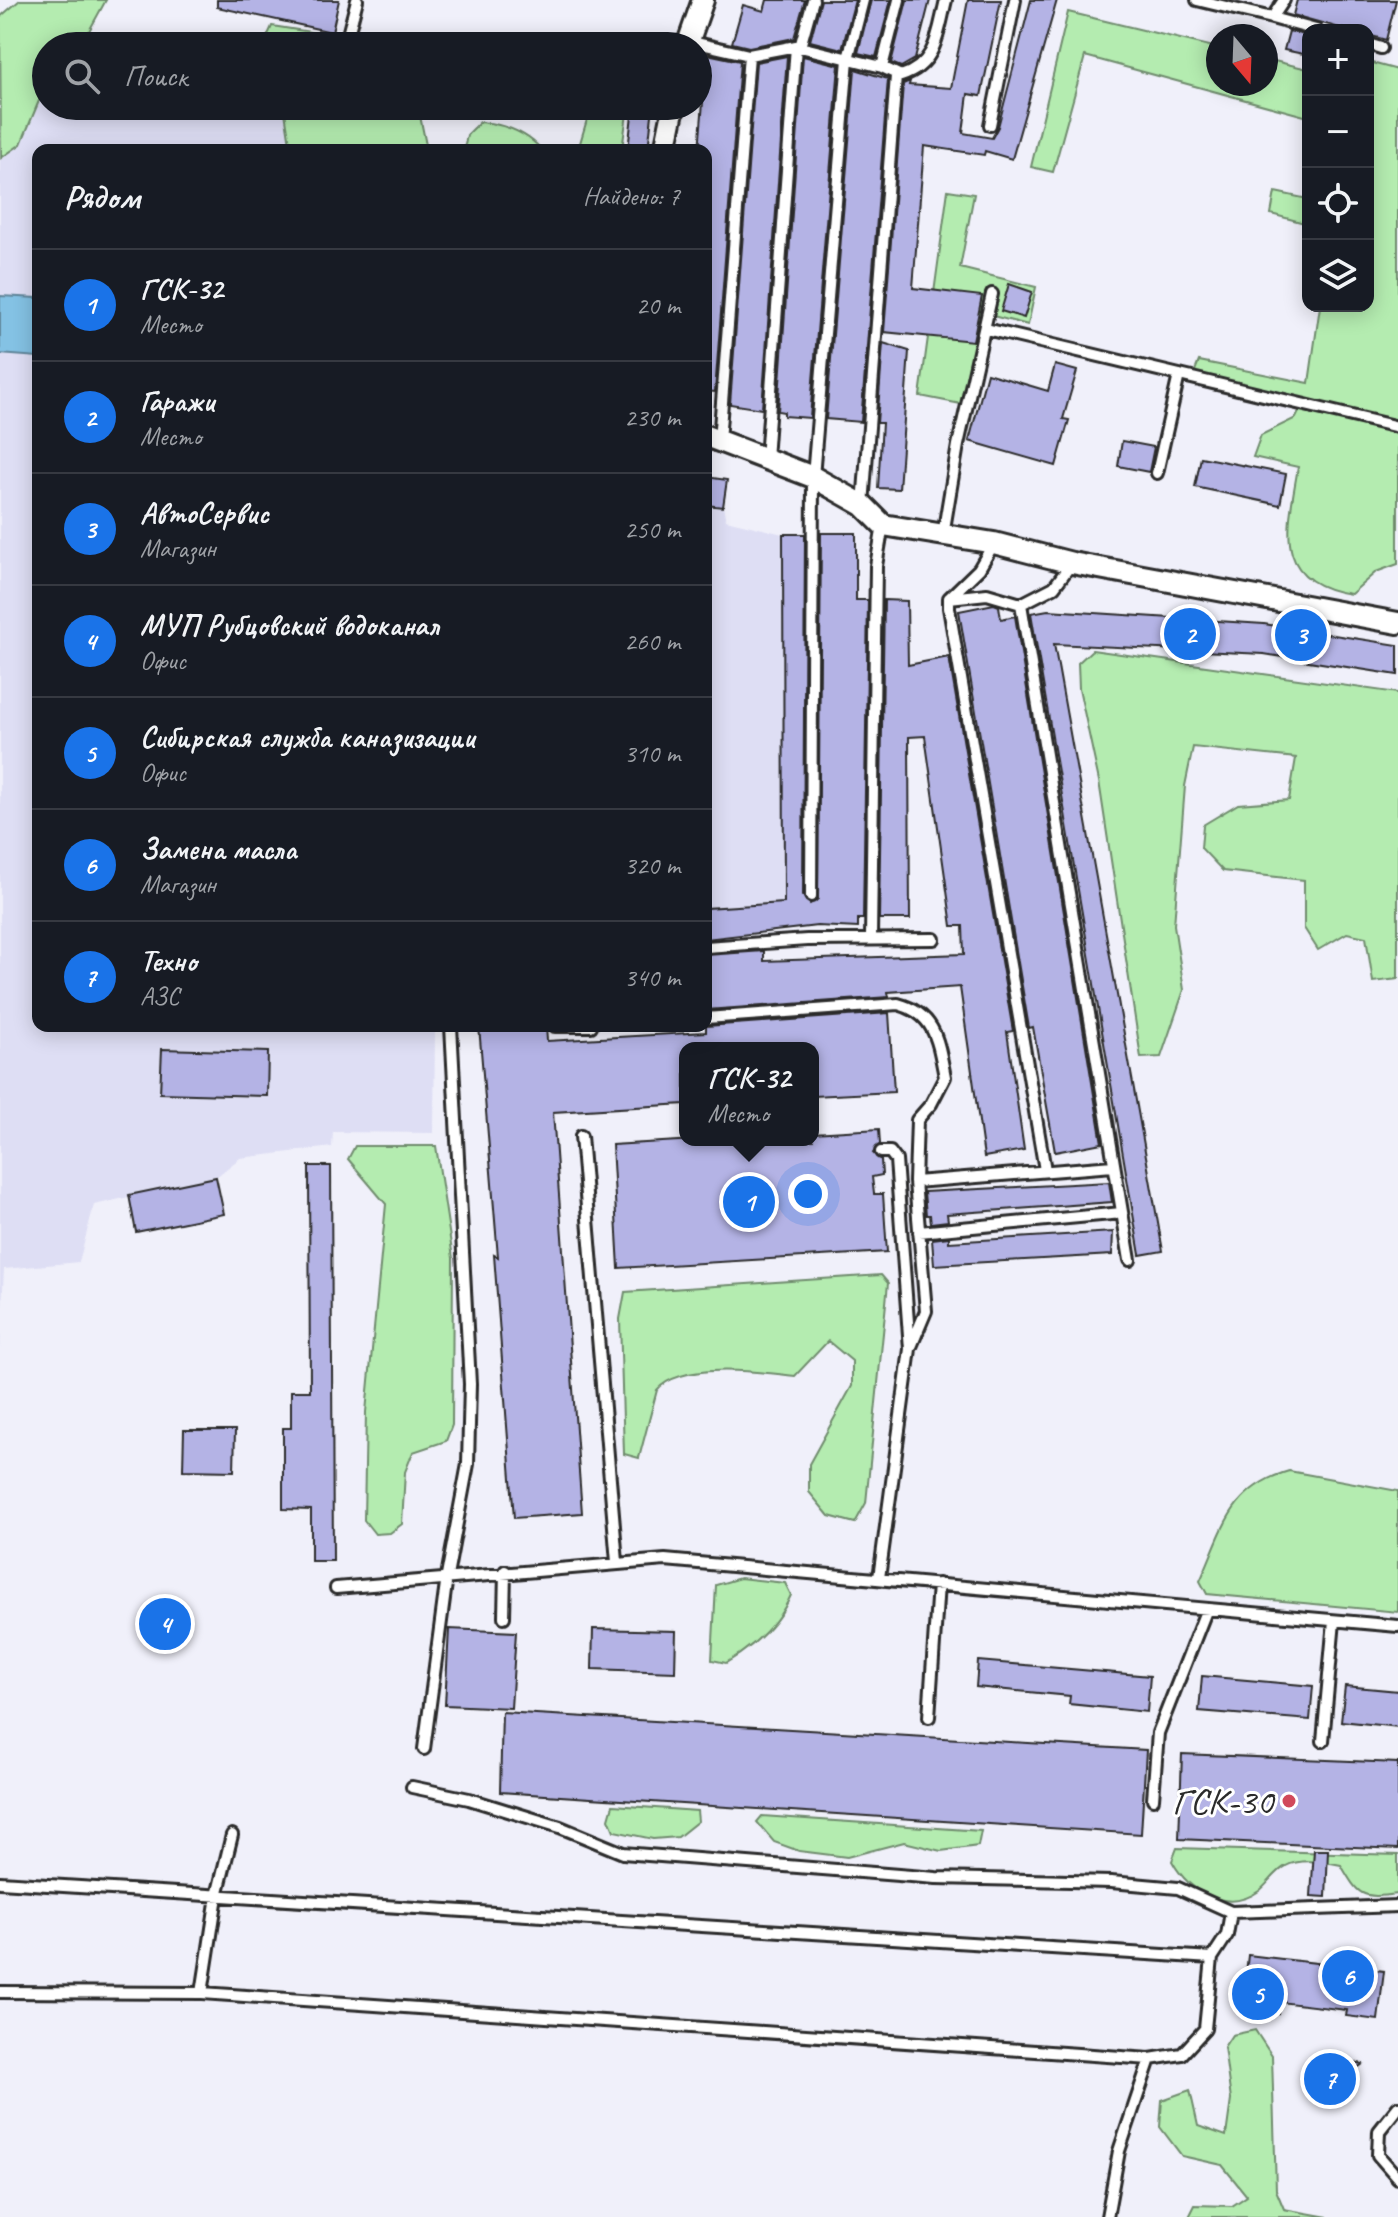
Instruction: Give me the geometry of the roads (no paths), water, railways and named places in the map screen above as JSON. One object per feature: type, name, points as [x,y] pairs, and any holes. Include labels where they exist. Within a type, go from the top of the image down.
[{"type":"street","points":[[692,32],[703,0]]},
{"type":"street","points":[[666,144],[671,120]]},
{"type":"street","points":[[712,440],[813,477],[863,505],[883,525],[994,543],[1072,563],[1398,623]]},
{"type":"lane","points":[[349,31],[357,0]]},
{"type":"lane","points":[[766,460],[798,46],[813,0]]},
{"type":"lane","points":[[811,896],[813,477],[848,59],[863,0]]},
{"type":"lane","points":[[882,67],[899,0]]},
{"type":"lane","points":[[712,48],[749,55],[798,46],[882,67],[896,76],[915,72],[933,55],[946,0]]},
{"type":"lane","points":[[990,125],[1015,0]]},
{"type":"lane","points":[[1197,0],[1302,26]]},
{"type":"lane","points":[[1272,18],[1284,0]]},
{"type":"lane","points":[[1374,46],[1381,48]]},
{"type":"lane","points":[[712,440],[749,55]]},
{"type":"lane","points":[[863,505],[896,76]]},
{"type":"lane","points":[[943,535],[958,445],[992,294]]},
{"type":"lane","points":[[986,329],[1398,427]]},
{"type":"lane","points":[[1157,473],[1179,375]]},
{"type":"lane","points":[[871,938],[876,566],[883,525]]},
{"type":"lane","points":[[949,598],[979,569],[994,543]]},
{"type":"lane","points":[[949,598],[987,594],[1021,604],[1054,587],[1072,563]]},
{"type":"lane","points":[[949,598],[1045,1170]]},
{"type":"lane","points":[[1021,604],[1130,1260]]},
{"type":"lane","points":[[712,947],[871,938],[934,939]]},
{"type":"lane","points":[[712,1018],[898,1004],[923,1014],[934,1030],[945,1077],[931,1104],[917,1120],[915,1182],[926,1311],[910,1349]]},
{"type":"lane","points":[[424,1749],[447,1576],[468,1464],[470,1384],[451,1032]]},
{"type":"lane","points":[[581,1136],[617,1562]]},
{"type":"lane","points":[[879,1578],[910,1349],[896,1160],[890,1152],[881,1152]]},
{"type":"lane","points":[[915,1182],[1113,1166]]},
{"type":"lane","points":[[919,1232],[1122,1213]]},
{"type":"lane","points":[[336,1588],[505,1571],[665,1560],[1398,1626]]},
{"type":"lane","points":[[504,1617],[505,1571]]},
{"type":"lane","points":[[929,1717],[938,1584]]},
{"type":"lane","points":[[1153,1799],[1158,1733],[1206,1611]]},
{"type":"lane","points":[[1323,1741],[1334,1621]]},
{"type":"lane","points":[[412,1787],[469,1799],[560,1827],[623,1853],[936,1878],[1111,1882],[1178,1888],[1231,1912],[1398,1906]]},
{"type":"lane","points":[[202,1993],[217,1896],[232,1835]]},
{"type":"lane","points":[[0,1882],[1212,1958]]},
{"type":"lane","points":[[0,1992],[202,1993],[1150,2059],[1182,2054],[1205,2029],[1212,1958],[1227,1935],[1231,1912]]},
{"type":"lane","points":[[1107,2217],[1119,2151],[1150,2059]]},
{"type":"lane","points":[[1398,2107],[1379,2131],[1378,2155],[1398,2178]]},
{"type":"water","points":[[0,296],[32,298],[32,357],[0,354]]},
{"type":"place","name":"Гаражи","points":[[1190,634]]},
{"type":"place","name":"АвтоСервис","points":[[1301,635]]},
{"type":"place","name":"ГСК-32","points":[[749,1202]]},
{"type":"place","name":"МУП Рубцовский водоканал","points":[[165,1624]]},
{"type":"place","name":"ГСК-30","points":[[1289,1801]]},
{"type":"place","name":"Замена масла","points":[[1348,1976]]},
{"type":"place","name":"Сибирская служба каназизации","points":[[1258,1994]]},
{"type":"place","name":"Техно","points":[[1330,2079]]}]
